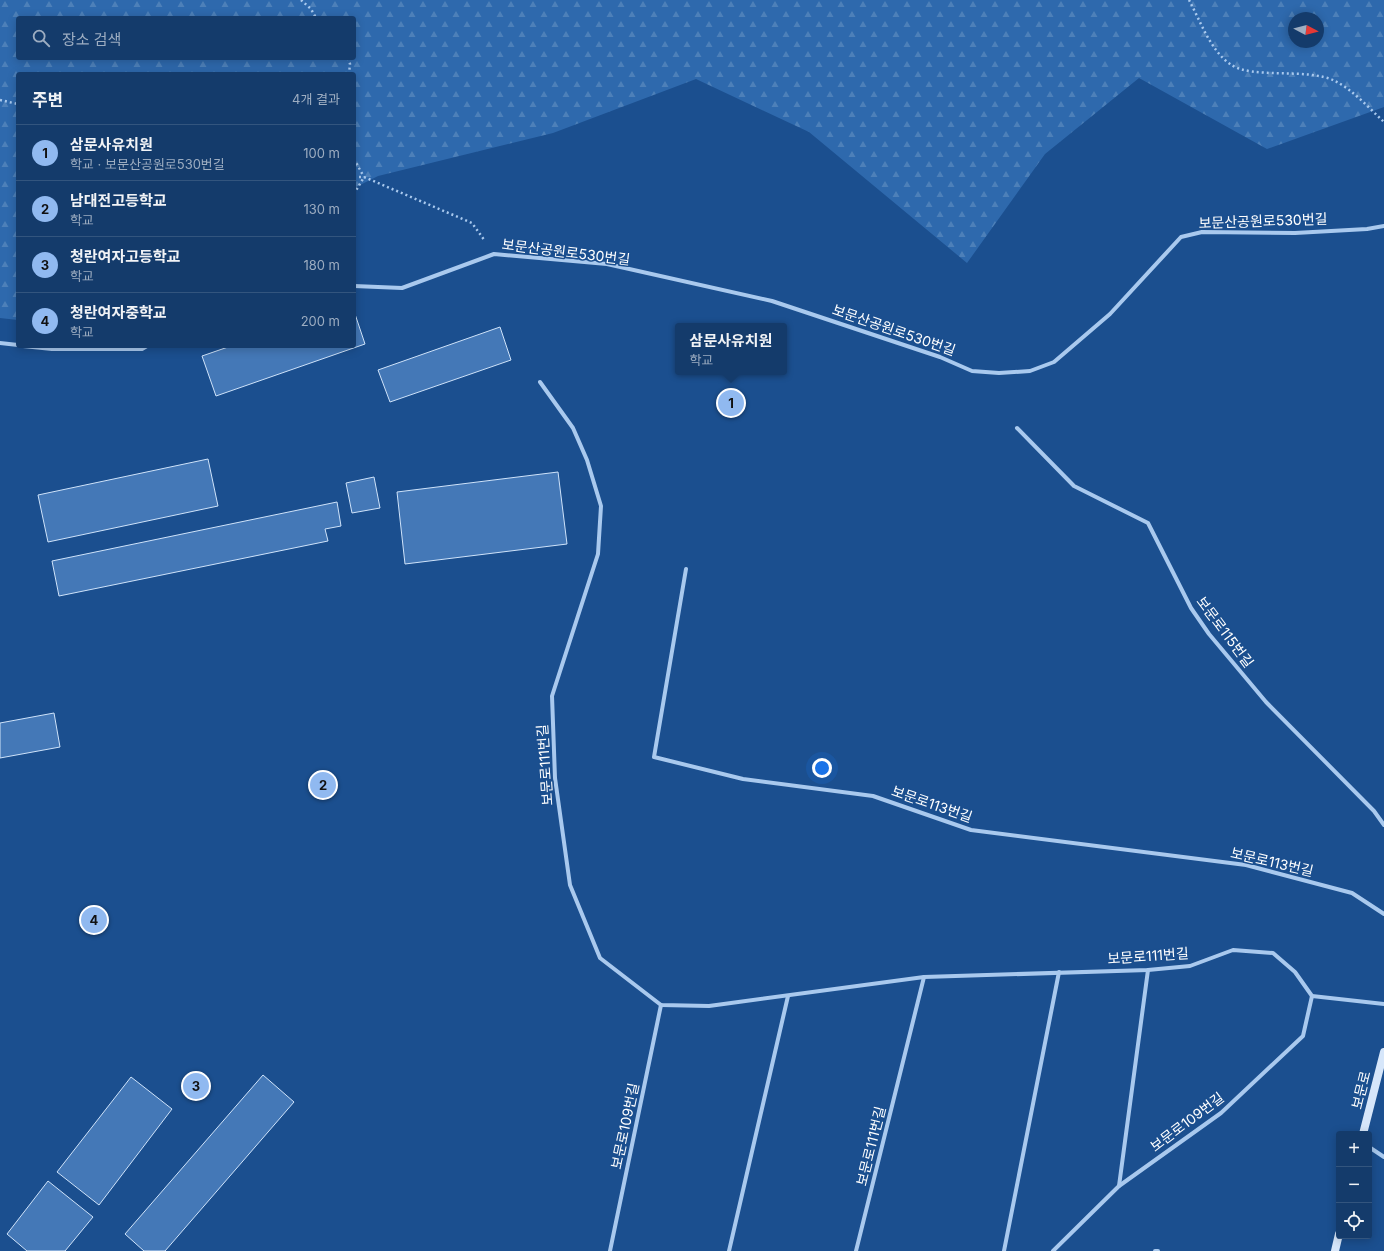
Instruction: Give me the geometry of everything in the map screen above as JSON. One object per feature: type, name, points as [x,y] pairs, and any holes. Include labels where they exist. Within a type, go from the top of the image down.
[{"type":"main road","name":"보문로","points":[[1364,1131],[1384,1052]]},
{"type":"main road","points":[[1335,1251],[1338,1239]]},
{"type":"street","name":"보문산공원로530번길","points":[[356,286],[402,288],[494,254],[607,264],[772,301],[940,357],[972,371],[1000,373],[1030,371],[1054,362],[1110,314],[1181,237],[1202,232],[1295,233],[1384,226]]},
{"type":"street","points":[[0,343],[16,345]]},
{"type":"street","points":[[42,348],[144,348]]},
{"type":"street","name":"보문로111번길","points":[[540,382],[573,428],[587,460],[601,506],[598,554],[552,696],[555,778],[570,885],[600,958],[661,1005],[709,1006],[924,977],[1148,970],[1190,966],[1233,950],[1273,953],[1295,972],[1312,996]]},
{"type":"street","name":"보문로115번길","points":[[1016,428],[1074,486],[1148,523],[1191,608],[1209,634],[1266,702],[1374,811],[1384,825]]},
{"type":"street","name":"보문로113번길","points":[[686,569],[654,757],[743,779],[873,796],[971,830],[1246,865],[1352,893],[1384,914]]},
{"type":"street","points":[[1119,1186],[1148,970]]},
{"type":"street","points":[[1004,1251],[1059,972]]},
{"type":"street","name":"보문로111번길","points":[[856,1251],[924,977]]},
{"type":"street","points":[[729,1251],[788,996]]},
{"type":"street","points":[[1312,996],[1384,1004]]},
{"type":"street","name":"보문로109번길","points":[[1053,1251],[1119,1186],[1221,1113],[1303,1036],[1312,996]]},
{"type":"street","name":"보문로109번길","points":[[610,1251],[661,1005]]},
{"type":"street","points":[[1372,1149],[1384,1157]]},
{"type":"path","points":[[301,0],[311,9],[315,16]]},
{"type":"path","points":[[1189,0],[1220,54],[1230,65],[1250,71],[1312,75],[1334,80],[1351,92],[1384,122]]},
{"type":"path","points":[[349,60],[349,72]]},
{"type":"path","points":[[0,100],[16,104]]},
{"type":"path","points":[[356,163],[364,177]]},
{"type":"path","points":[[356,177],[364,177],[472,223],[494,254]]},
{"type":"path","points":[[356,191],[364,177]]},
{"type":"green space","points":[[0,0],[1384,0],[1384,107],[1267,149],[1139,78],[1045,154],[967,263],[809,132],[696,79],[553,133],[378,176],[356,187],[356,72],[16,72],[16,320],[0,318]]},
{"type":"building","points":[[356,317],[365,344],[356,347]]},
{"type":"building","points":[[500,327],[511,360],[390,402],[378,370]]},
{"type":"building","points":[[225,348],[354,348],[216,396],[202,356]]},
{"type":"building","points":[[208,459],[218,506],[48,542],[38,495]]},
{"type":"building","points":[[558,472],[567,544],[405,564],[397,492]]},
{"type":"building","points":[[374,477],[380,508],[352,513],[346,483]]},
{"type":"building","points":[[337,502],[341,526],[325,529],[328,541],[59,596],[52,561]]},
{"type":"building","points":[[54,713],[60,747],[0,758],[0,723]]},
{"type":"building","points":[[263,1075],[294,1102],[165,1251],[144,1251],[125,1234]]},
{"type":"building","points":[[131,1077],[172,1109],[99,1205],[57,1172]]},
{"type":"building","points":[[48,1181],[93,1217],[65,1251],[27,1251],[7,1234]]},
{"type":"place","name":"삼문사유치원","points":[[731,403]]},
{"type":"place","name":"남대전고등학교","points":[[323,785]]},
{"type":"place","name":"청란여자중학교","points":[[94,920]]},
{"type":"place","name":"청란여자고등학교","points":[[196,1086]]}]
